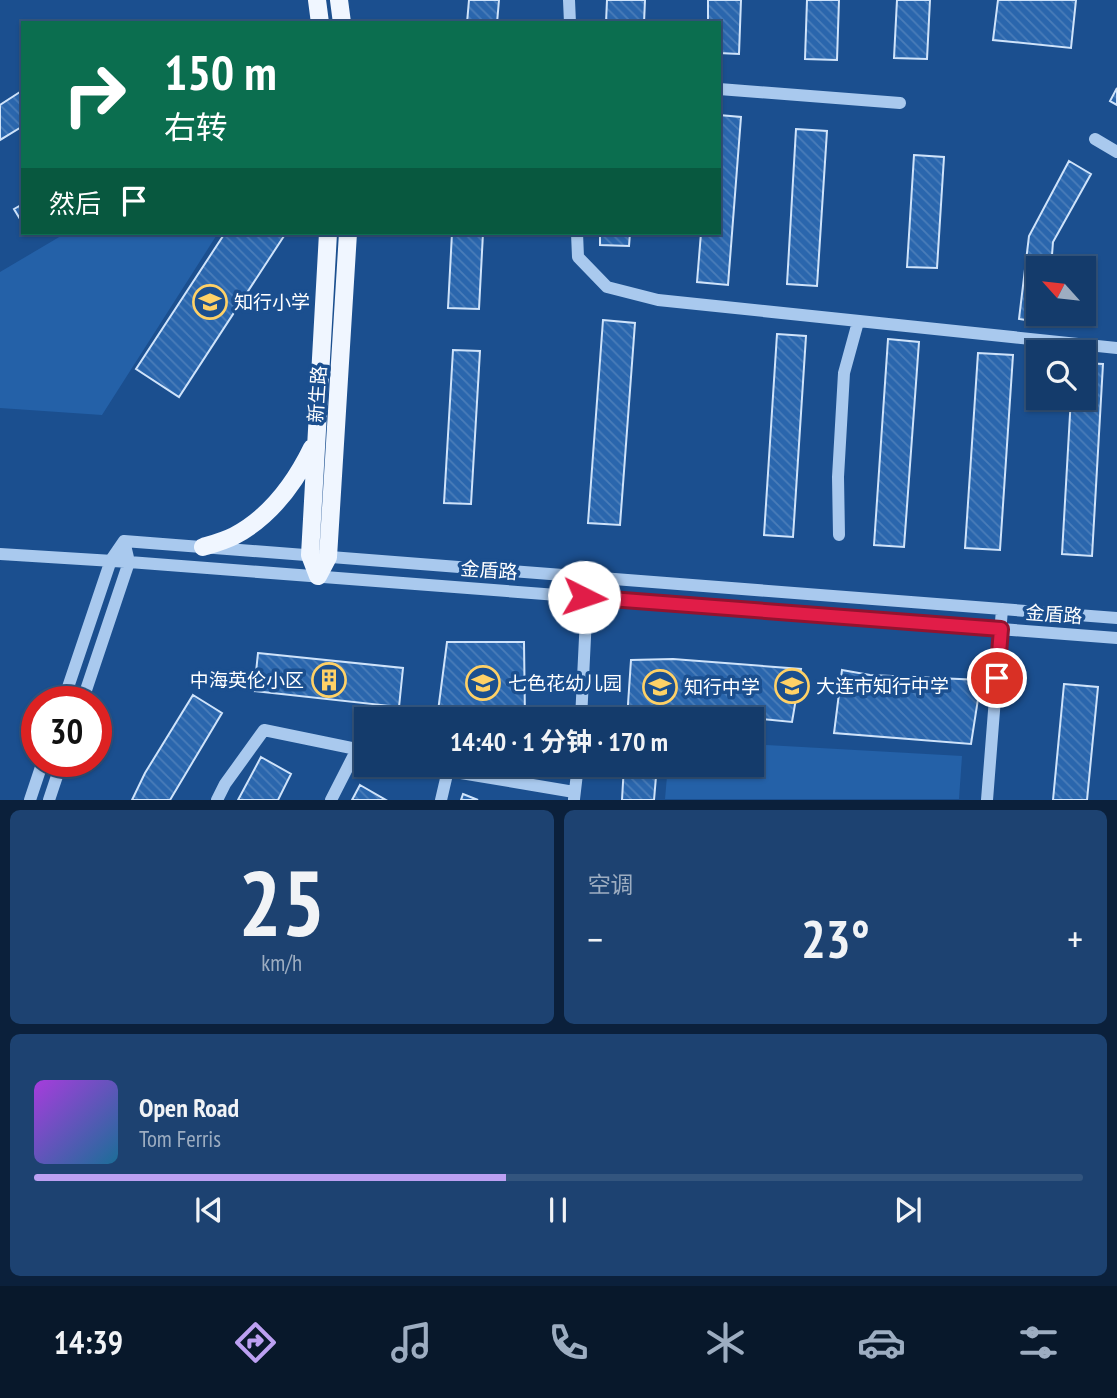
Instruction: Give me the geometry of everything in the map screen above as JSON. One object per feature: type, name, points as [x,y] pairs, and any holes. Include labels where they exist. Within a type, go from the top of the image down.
[{"type":"main road","points":[[317,0],[320,21]]},
{"type":"main road","points":[[339,0],[342,21]]},
{"type":"main road","name":"新生路","points":[[318,576],[310,555],[328,235]]},
{"type":"main road","name":"新生路","points":[[318,576],[328,557],[348,235]]},
{"type":"main road","points":[[203,547],[231,537],[251,525],[277,502],[299,474],[316,439]]},
{"type":"street","points":[[569,0],[570,21]]},
{"type":"street","points":[[721,89],[900,103]]},
{"type":"street","points":[[1095,139],[1117,152]]},
{"type":"street","points":[[577,235],[578,257],[607,287],[658,300],[1117,348]]},
{"type":"street","points":[[839,535],[838,477],[844,373],[858,321]]},
{"type":"street","points":[[124,541],[328,557]]},
{"type":"street","points":[[68,686],[111,560],[124,541]]},
{"type":"street","points":[[87,686],[130,562],[124,541]]},
{"type":"street","points":[[0,554],[318,576]]},
{"type":"street","name":"金盾路","points":[[328,557],[1117,618]]},
{"type":"street","name":"金盾路","points":[[318,576],[1117,638]]},
{"type":"street","points":[[582,707],[586,617],[583,577]]},
{"type":"street","points":[[987,800],[1002,609]]},
{"type":"street","points":[[217,800],[225,784],[264,730],[354,748]]},
{"type":"street","points":[[331,800],[354,763]]},
{"type":"street","points":[[30,800],[38,777]]},
{"type":"street","points":[[49,800],[57,777]]},
{"type":"street","points":[[441,800],[446,777]]},
{"type":"street","points":[[482,777],[574,796],[576,777]]},
{"type":"shaded area","points":[[63,235],[217,235],[102,415],[0,408],[0,272]]},
{"type":"shaded area","points":[[764,745],[962,756],[959,799],[665,799],[667,777],[764,777]]},
{"type":"building","points":[[469,0],[499,0],[497,21],[467,21]]},
{"type":"building","points":[[607,0],[645,0],[644,21],[606,21]]},
{"type":"building","points":[[708,0],[741,0],[739,54],[721,53],[721,21],[708,21]]},
{"type":"building","points":[[807,0],[839,0],[837,60],[805,59]]},
{"type":"building","points":[[897,0],[930,0],[927,59],[894,58]]},
{"type":"building","points":[[998,0],[1076,0],[1071,48],[993,40]]},
{"type":"building","points":[[1117,88],[1117,105],[1110,101]]},
{"type":"building","points":[[21,91],[21,127],[0,140],[0,105]]},
{"type":"building","points":[[721,115],[741,117],[728,285],[697,282],[701,235],[721,235]]},
{"type":"building","points":[[796,129],[827,131],[817,286],[787,284]]},
{"type":"building","points":[[914,155],[944,157],[937,268],[907,267]]},
{"type":"building","points":[[1069,161],[1091,174],[1053,242],[1052,256],[1027,256],[1029,236]]},
{"type":"building","points":[[21,205],[21,221],[14,209]]},
{"type":"building","name":"知行小学","points":[[224,235],[284,235],[179,397],[136,369]]},
{"type":"building","points":[[452,235],[483,235],[479,309],[448,308]]},
{"type":"building","points":[[600,235],[630,235],[629,246],[600,245]]},
{"type":"building","points":[[1026,261],[1026,320],[1019,319]]},
{"type":"building","points":[[603,320],[635,323],[620,525],[588,523]]},
{"type":"building","points":[[777,334],[806,336],[793,537],[764,535]]},
{"type":"building","points":[[888,339],[919,342],[904,547],[874,545]]},
{"type":"building","points":[[453,350],[480,351],[471,504],[444,503]]},
{"type":"building","points":[[978,353],[1013,355],[1000,550],[965,548]]},
{"type":"building","points":[[1096,364],[1103,364],[1092,556],[1062,554],[1070,410],[1096,410]]},
{"type":"building","name":"七色花幼儿园","points":[[447,642],[524,642],[525,707],[439,707]]},
{"type":"building","name":"中海英伦小区","points":[[258,653],[403,668],[399,707],[254,691]]},
{"type":"building","points":[[673,659],[801,669],[792,722],[764,719],[764,707],[628,707],[631,660]]},
{"type":"building","points":[[842,670],[870,675],[981,680],[971,744],[834,733]]},
{"type":"building","points":[[1064,684],[1098,687],[1087,800],[1053,800]]},
{"type":"building","points":[[193,695],[222,713],[170,800],[132,800],[145,773]]},
{"type":"building","points":[[261,757],[291,774],[278,800],[238,800]]},
{"type":"building","points":[[623,777],[656,777],[654,800],[622,800]]},
{"type":"building","points":[[360,785],[386,800],[352,800]]},
{"type":"building","points":[[463,794],[478,800],[461,800]]},
{"type":"place","name":"知行小学","points":[[210,302]]},
{"type":"place","name":"中海英伦小区","points":[[329,680]]},
{"type":"place","name":"七色花幼儿园","points":[[483,683]]},
{"type":"place","name":"大连市知行中学","points":[[792,686]]},
{"type":"place","name":"知行中学","points":[[660,687]]},
{"type":"route","points":[[584,597],[1001,629],[997,678]]}]
